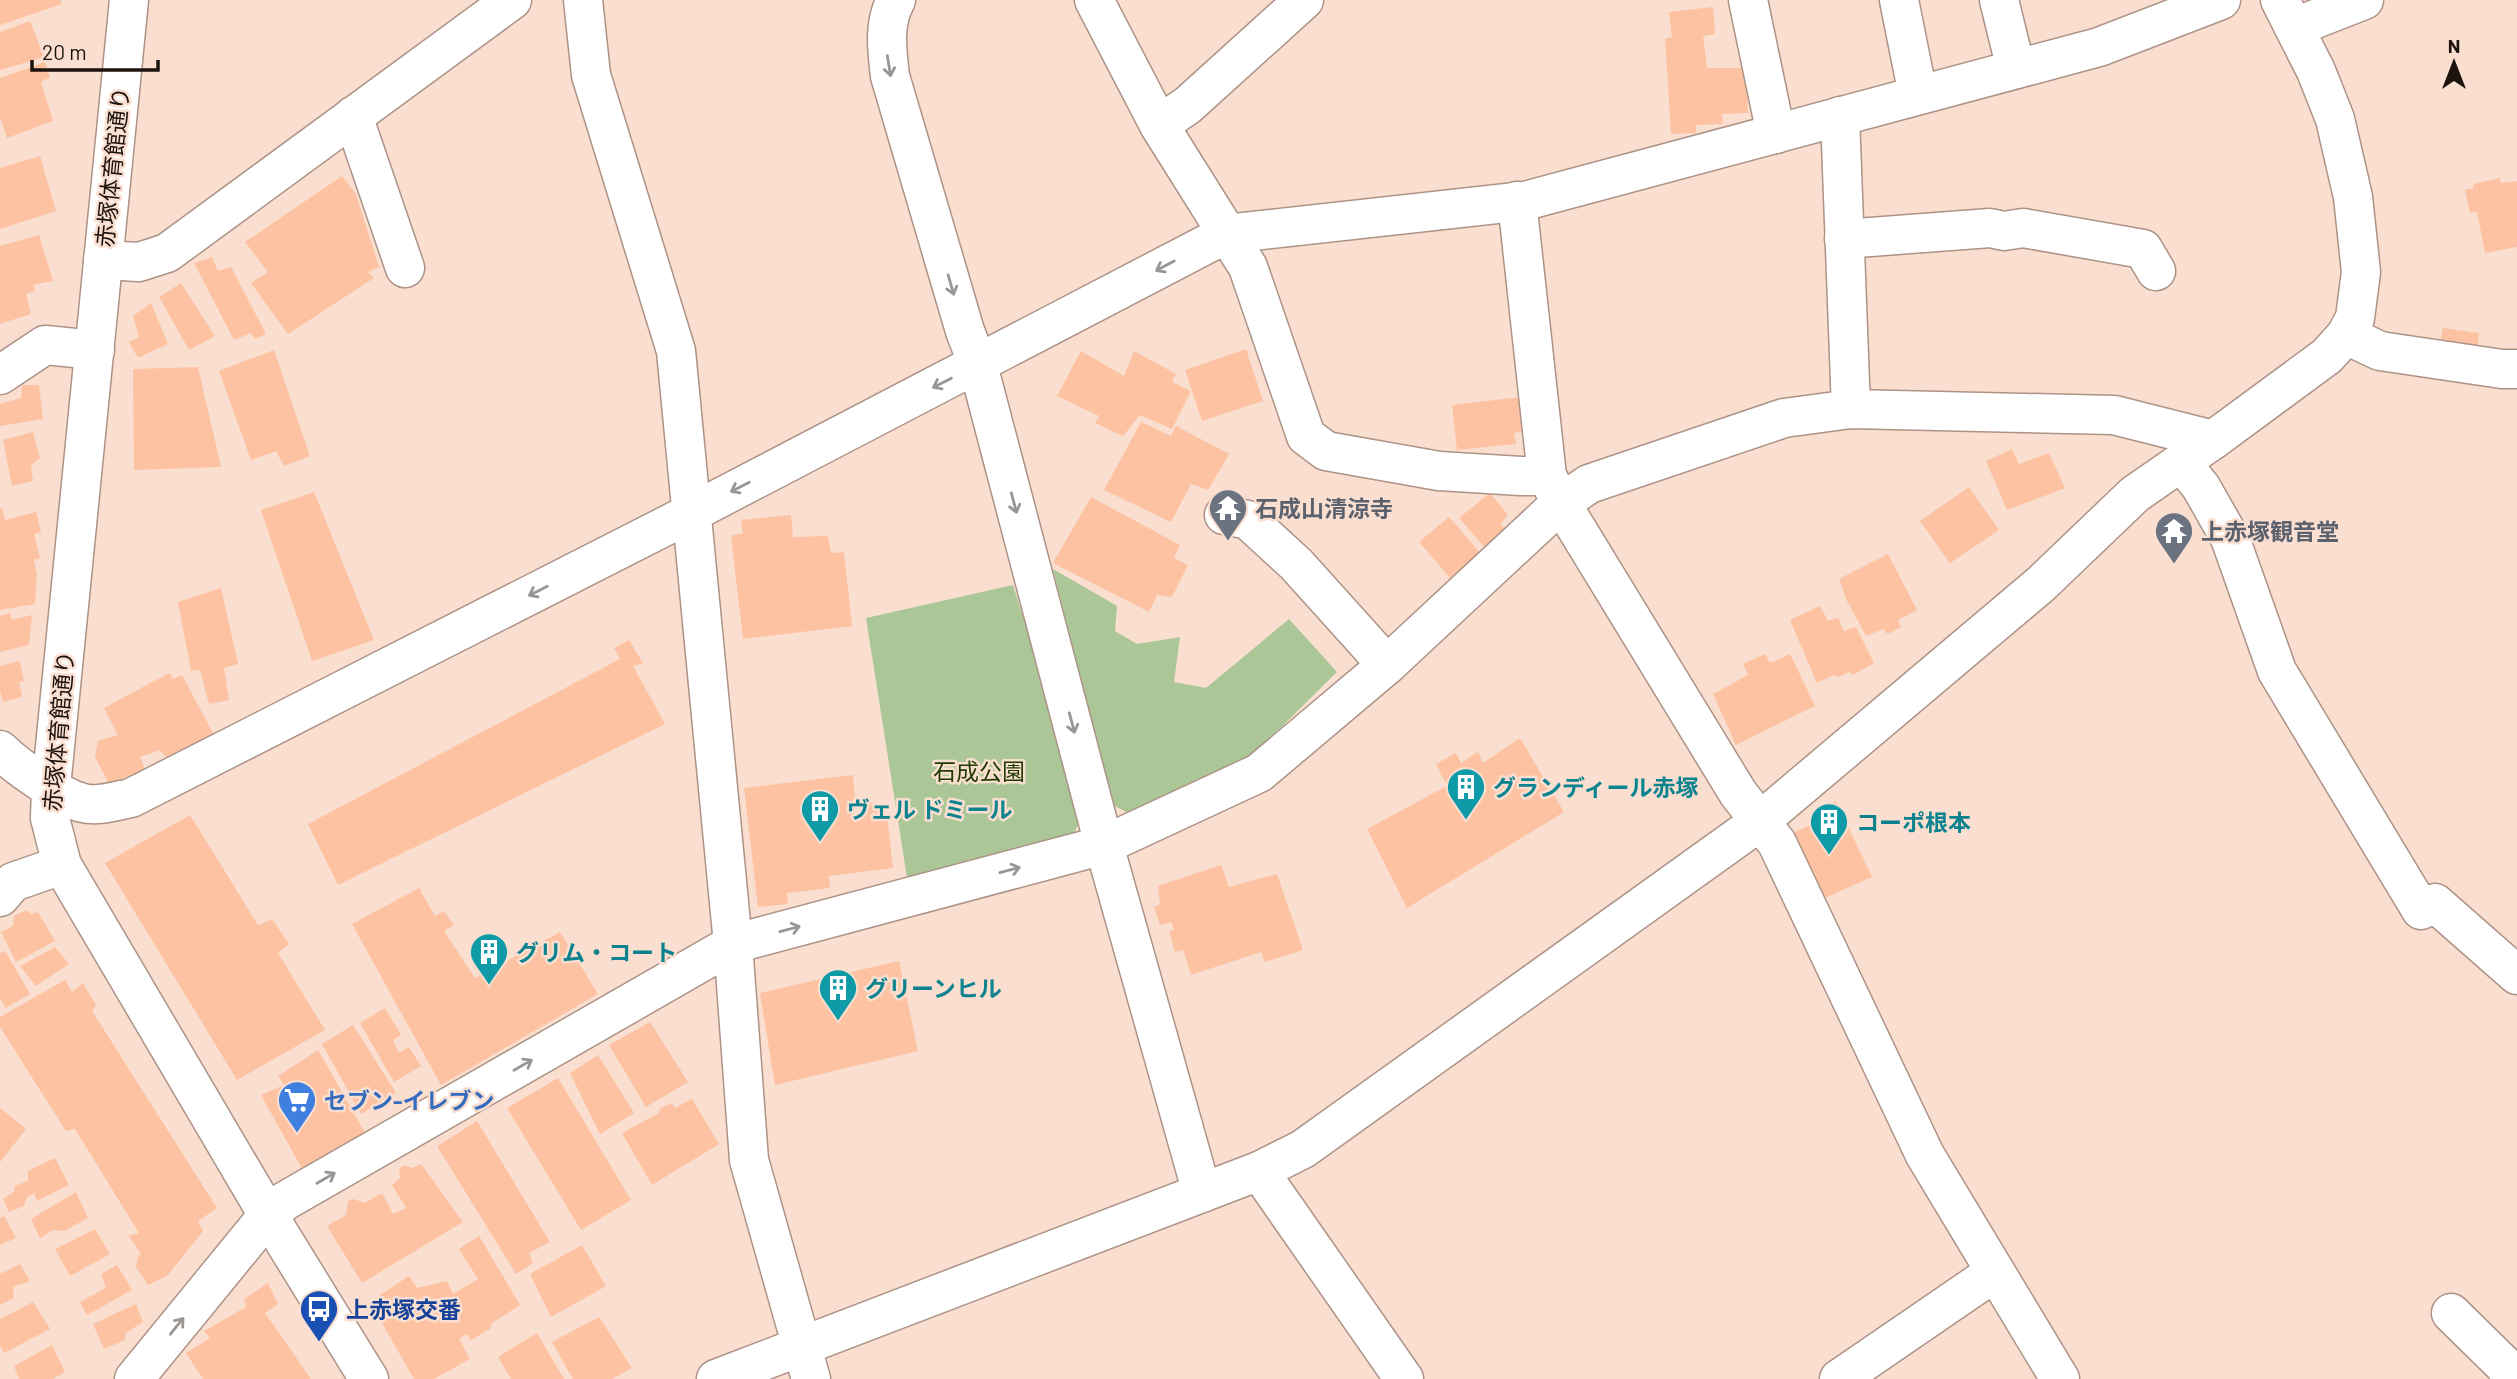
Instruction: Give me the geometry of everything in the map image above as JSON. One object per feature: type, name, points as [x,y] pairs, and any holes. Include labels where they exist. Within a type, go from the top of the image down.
[{"type":"street","name":"赤塚体育館通り","points":[[129,0],[50,818],[62,865],[268,1215],[369,1379]]},
{"type":"street","points":[[103,260],[139,262],[166,253],[512,0]]},
{"type":"street","points":[[583,0],[591,75],[676,351],[733,944],[749,1160],[807,1363]]},
{"type":"street","points":[[896,0],[885,40],[890,76],[965,331],[978,365],[1104,845],[1202,1193]]},
{"type":"street","points":[[1094,0],[1159,125],[1248,267],[1306,436],[1326,451],[1438,471],[1521,477],[1554,489],[1589,484],[1783,418],[1851,409],[2114,415],[2213,440]]},
{"type":"street","points":[[1159,125],[1188,105],[1304,0]]},
{"type":"street","points":[[1748,0],[1776,134]]},
{"type":"street","points":[[1899,0],[1918,95]]},
{"type":"street","points":[[1999,0],[2016,69]]},
{"type":"street","points":[[0,750],[12,762],[83,804],[108,803],[131,798],[691,513],[1226,234],[1517,201],[2099,47],[2221,0]]},
{"type":"street","points":[[716,1379],[807,1363],[1259,1171],[1303,1149],[1759,822],[2041,584],[2135,494],[2327,356],[2346,335],[2355,318],[2361,272],[2353,197],[2334,119],[2316,71],[2288,13],[2364,0]]},
{"type":"street","points":[[353,116],[405,268]]},
{"type":"street","points":[[1840,116],[1851,409]]},
{"type":"street","points":[[1517,201],[1554,489],[1731,781],[1777,844],[1924,1155],[2060,1379]]},
{"type":"street","points":[[1844,239],[2023,228],[2143,249],[2156,271]]},
{"type":"street","points":[[2346,335],[2381,351],[2517,369]]},
{"type":"street","points":[[0,375],[45,345],[94,350]]},
{"type":"street","points":[[2181,462],[2201,487],[2230,538],[2277,671],[2421,910],[2435,902],[2517,975]]},
{"type":"street","points":[[134,1379],[268,1215],[285,1201],[733,944],[1104,845],[1259,773],[1387,665],[1554,489]]},
{"type":"street","points":[[1224,515],[1248,520],[1277,546],[1387,665]]},
{"type":"street","points":[[0,897],[13,882],[62,865]]},
{"type":"street","points":[[1259,1171],[1404,1379]]},
{"type":"street","points":[[1839,1379],[1995,1272]]},
{"type":"street","points":[[2451,1313],[2504,1366],[2513,1379]]},
{"type":"green space","points":[[1053,569],[1117,606],[1115,631],[1137,644],[1180,637],[1174,682],[1206,688],[1289,619],[1337,672],[1251,757],[1130,814],[1113,805]]},
{"type":"green space","name":"石成公園","points":[[1013,585],[1077,789],[1081,818],[1074,834],[908,884],[866,618]]},
{"type":"building","points":[[0,0],[60,0],[62,4],[0,25]]},
{"type":"building","points":[[1713,7],[1715,34],[1703,36],[1707,68],[1746,68],[1748,113],[1722,114],[1723,124],[1696,125],[1696,133],[1671,134],[1665,39],[1672,37],[1669,12]]},
{"type":"building","points":[[30,21],[44,57],[0,70],[0,32]]},
{"type":"building","points":[[45,62],[50,77],[41,82],[53,121],[7,138],[0,117],[0,78]]},
{"type":"building","points":[[40,156],[56,211],[0,229],[0,168]]},
{"type":"building","points":[[342,176],[356,194],[379,267],[368,272],[374,278],[288,334],[251,283],[268,272],[245,242]]},
{"type":"building","points":[[2500,178],[2501,183],[2517,181],[2517,247],[2485,253],[2477,212],[2470,213],[2465,190],[2474,188],[2473,184]]},
{"type":"building","points":[[39,235],[53,281],[33,285],[35,291],[26,294],[31,314],[0,324],[0,246]]},
{"type":"building","points":[[212,257],[218,271],[231,267],[266,334],[255,339],[251,333],[234,340],[194,263]]},
{"type":"building","points":[[181,283],[215,336],[189,350],[159,297]]},
{"type":"building","points":[[151,303],[168,344],[138,358],[129,342],[139,337],[133,316]]},
{"type":"building","points":[[2443,328],[2479,333],[2477,351],[2439,346]]},
{"type":"building","points":[[1246,349],[1263,401],[1202,421],[1185,370]]},
{"type":"building","points":[[274,350],[310,456],[284,466],[276,451],[251,460],[219,371]]},
{"type":"building","points":[[1081,351],[1124,376],[1134,351],[1176,374],[1172,382],[1191,391],[1172,429],[1140,415],[1123,436],[1095,423],[1099,416],[1057,396]]},
{"type":"building","points":[[198,367],[221,467],[134,470],[133,369]]},
{"type":"building","points":[[22,385],[39,385],[43,419],[0,426],[0,404],[21,398]]},
{"type":"building","points":[[1521,397],[1526,431],[1514,433],[1516,444],[1457,450],[1452,405]]},
{"type":"building","points":[[1141,422],[1171,436],[1176,426],[1229,454],[1208,490],[1191,484],[1171,522],[1104,490]]},
{"type":"building","points":[[33,432],[40,458],[31,465],[33,481],[12,486],[3,440]]},
{"type":"building","points":[[2012,449],[2019,464],[2049,453],[2065,488],[2007,510],[1986,461]]},
{"type":"building","points":[[1969,487],[1999,530],[1950,563],[1920,521]]},
{"type":"building","points":[[314,492],[374,640],[312,661],[261,510]]},
{"type":"building","points":[[1490,493],[1508,515],[1500,524],[1510,533],[1486,549],[1459,518]]},
{"type":"building","points":[[1091,497],[1180,545],[1174,558],[1188,565],[1172,597],[1157,595],[1149,612],[1053,563]]},
{"type":"building","points":[[0,508],[5,520],[36,512],[41,532],[34,534],[40,558],[34,560],[37,574],[35,604],[0,610]]},
{"type":"building","points":[[791,515],[793,537],[828,536],[831,553],[844,552],[852,626],[743,639],[731,536],[743,533],[741,520]]},
{"type":"building","points":[[1449,517],[1482,555],[1452,580],[1419,542]]},
{"type":"building","points":[[1888,554],[1917,610],[1898,620],[1901,627],[1888,634],[1883,629],[1866,636],[1846,599],[1839,579]]},
{"type":"building","points":[[221,588],[238,664],[224,668],[229,700],[209,704],[200,670],[191,671],[178,602]]},
{"type":"building","points":[[1820,606],[1828,621],[1838,618],[1844,631],[1856,627],[1874,663],[1853,675],[1849,672],[1838,677],[1834,675],[1817,683],[1790,620]]},
{"type":"building","points":[[10,613],[12,620],[32,615],[29,645],[0,652],[0,616]]},
{"type":"building","points":[[629,640],[643,663],[633,666],[665,724],[338,885],[308,824],[620,659],[614,648]]},
{"type":"building","points":[[1765,654],[1770,663],[1790,654],[1815,706],[1736,745],[1713,694],[1748,675],[1743,664]]},
{"type":"building","points":[[20,661],[24,681],[19,682],[22,697],[3,702],[0,666]]},
{"type":"building","points":[[169,673],[173,679],[182,675],[214,735],[167,759],[160,750],[140,757],[145,770],[109,784],[95,757],[98,741],[118,735],[104,708]]},
{"type":"building","name":"グランディール赤塚","points":[[1520,738],[1564,812],[1407,908],[1367,829],[1447,786],[1436,764],[1456,753],[1461,763],[1478,752],[1483,763]]},
{"type":"building","name":"ヴェル ドミール","points":[[853,775],[855,797],[852,801],[855,818],[863,818],[864,805],[867,802],[880,804],[882,815],[887,814],[893,868],[829,876],[830,888],[787,893],[788,904],[758,907],[744,788]]},
{"type":"building","name":"コーポ根本","points":[[1836,801],[1872,877],[1818,901],[1786,836],[1817,822],[1812,811]]},
{"type":"building","points":[[190,815],[258,925],[272,919],[289,944],[278,953],[325,1030],[237,1080],[105,863]]},
{"type":"building","points":[[1221,865],[1229,887],[1277,874],[1303,950],[1265,962],[1261,952],[1191,975],[1183,950],[1175,952],[1169,932],[1174,929],[1171,922],[1160,925],[1154,907],[1160,904],[1158,886]]},
{"type":"building","name":"グリム・コート","points":[[419,888],[435,916],[444,911],[454,925],[444,931],[475,978],[560,932],[598,994],[441,1085],[352,924]]},
{"type":"building","points":[[27,910],[31,914],[38,912],[55,941],[16,962],[1,932],[13,926],[14,916]]},
{"type":"building","points":[[55,947],[69,964],[36,986],[20,966]]},
{"type":"building","points":[[5,951],[30,994],[6,1008],[0,999],[0,953]]},
{"type":"building","name":"グリーンヒル","points":[[899,961],[918,1051],[775,1085],[760,993]]},
{"type":"building","points":[[65,980],[72,992],[83,983],[96,1005],[92,1011],[217,1208],[198,1221],[203,1231],[167,1276],[148,1285],[136,1267],[141,1254],[129,1236],[139,1233],[75,1129],[66,1131],[0,1027],[0,1017]]},
{"type":"building","points":[[385,1008],[401,1035],[393,1040],[399,1053],[409,1047],[421,1066],[394,1082],[360,1023]]},
{"type":"building","points":[[650,1022],[688,1082],[646,1107],[609,1045]]},
{"type":"building","points":[[353,1025],[396,1093],[361,1114],[322,1044]]},
{"type":"building","points":[[318,1050],[369,1140],[306,1176],[261,1095],[284,1085],[278,1076]]},
{"type":"building","points":[[598,1055],[634,1113],[600,1134],[570,1073]]},
{"type":"building","points":[[558,1078],[631,1200],[581,1230],[507,1108]]},
{"type":"building","points":[[692,1099],[719,1144],[652,1185],[622,1133],[659,1113],[660,1108],[672,1103],[675,1108]]},
{"type":"building","points":[[0,1108],[26,1129],[0,1162]]},
{"type":"building","points":[[477,1121],[550,1242],[529,1253],[533,1263],[516,1274],[437,1146]]},
{"type":"building","points":[[55,1158],[69,1185],[37,1201],[34,1193],[27,1197],[24,1206],[9,1212],[3,1199],[15,1191],[14,1187],[28,1180],[28,1171]]},
{"type":"building","points":[[421,1164],[463,1222],[362,1283],[327,1226],[346,1215],[348,1201],[354,1199],[364,1203],[382,1193],[393,1214],[406,1208],[392,1185],[400,1178],[399,1169],[404,1165],[412,1168]]},
{"type":"building","points":[[76,1192],[88,1218],[64,1231],[53,1230],[40,1238],[31,1219]]},
{"type":"building","points":[[4,1216],[16,1238],[0,1245],[0,1218]]},
{"type":"building","points":[[95,1229],[110,1254],[70,1276],[55,1249]]},
{"type":"building","points":[[479,1236],[520,1305],[471,1340],[467,1334],[459,1339],[470,1359],[434,1379],[414,1379],[370,1302],[409,1276],[417,1288],[447,1281],[453,1294],[478,1279],[459,1249]]},
{"type":"building","points":[[582,1245],[606,1286],[551,1317],[530,1274]]},
{"type":"building","points":[[20,1264],[30,1281],[13,1287],[14,1298],[0,1305],[0,1274]]},
{"type":"building","points":[[117,1265],[132,1290],[87,1315],[80,1302],[106,1288],[101,1274]]},
{"type":"building","points":[[268,1283],[278,1304],[265,1313],[311,1379],[203,1379],[186,1353],[210,1338],[204,1331],[246,1307],[244,1299]]},
{"type":"building","points":[[33,1302],[50,1329],[4,1353],[0,1346],[0,1319]]},
{"type":"building","points":[[136,1304],[143,1322],[126,1333],[125,1340],[104,1349],[93,1324]]},
{"type":"building","points":[[599,1317],[632,1368],[612,1379],[573,1379],[552,1342]]},
{"type":"building","points":[[537,1333],[564,1379],[511,1379],[498,1357]]},
{"type":"building","points":[[52,1345],[65,1372],[53,1379],[19,1379],[14,1366]]},
{"type":"place","name":"石成山清涼寺","points":[[1228,542]]},
{"type":"place","name":"上赤塚観音堂","points":[[2174,565]]},
{"type":"place","name":"グランディール赤塚","points":[[1466,821]]},
{"type":"place","name":"ヴェル ドミール","points":[[820,843]]},
{"type":"place","name":"コーポ根本","points":[[1829,856]]},
{"type":"place","name":"グリム・コート","points":[[489,986]]},
{"type":"place","name":"グリーンヒル","points":[[838,1022]]},
{"type":"place","name":"セブン-イレブン","points":[[297,1134]]},
{"type":"place","name":"上赤塚交番","points":[[319,1343]]}]
